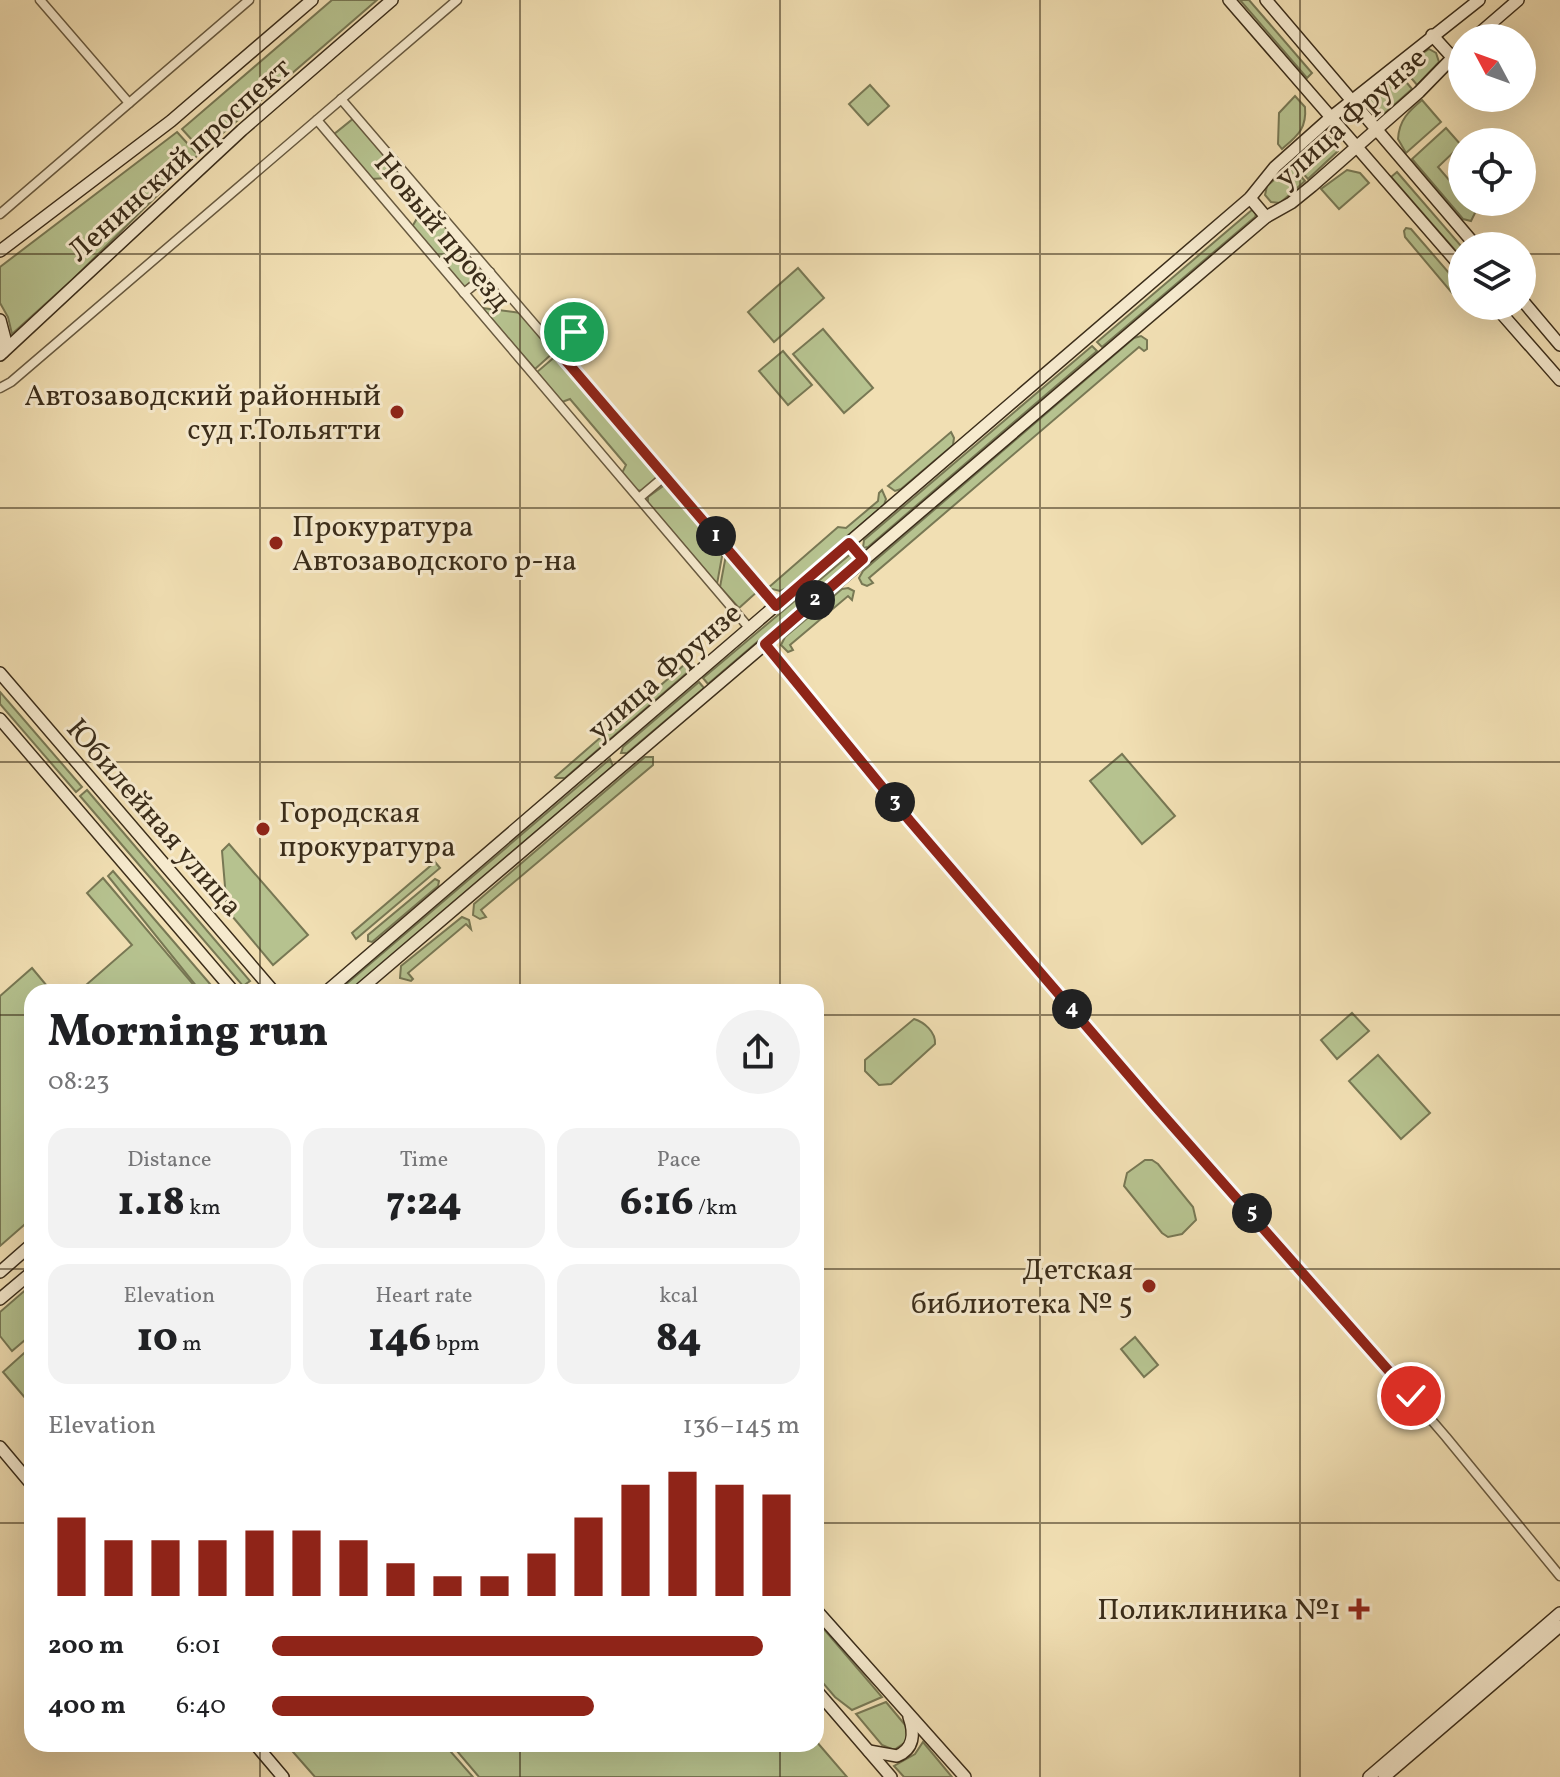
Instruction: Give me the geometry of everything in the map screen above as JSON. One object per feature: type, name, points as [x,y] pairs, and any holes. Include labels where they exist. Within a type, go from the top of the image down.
[{"type":"main road","name":"Ленинский проспект","points":[[0,251],[171,121],[312,0]]},
{"type":"main road","name":"Ленинский проспект","points":[[2,354],[217,153],[392,0]]},
{"type":"main road","points":[[1229,0],[1448,252]]},
{"type":"main road","points":[[1266,0],[1464,232]]},
{"type":"main road","name":"улица Фрунзе","points":[[335,984],[1250,198],[1275,167],[1330,118],[1479,0]]},
{"type":"main road","points":[[1490,24],[1518,0]]},
{"type":"main road","points":[[1432,35],[1448,53]]},
{"type":"main road","name":"улица Фрунзе","points":[[366,984],[1266,217],[1291,203],[1376,130],[1448,62]]},
{"type":"main road","name":"улица Фрунзе","points":[[1250,198],[1266,217]]},
{"type":"main road","points":[[1536,317],[1560,345]]},
{"type":"main road","points":[[0,320],[5,339],[2,354]]},
{"type":"main road","points":[[1507,320],[1560,380]]},
{"type":"main road","points":[[849,543],[863,559]]},
{"type":"main road","name":"Юбилейная улица","points":[[0,673],[267,984]]},
{"type":"main road","name":"Юбилейная улица","points":[[0,719],[227,984]]},
{"type":"main road","points":[[611,748],[624,763]]},
{"type":"main road","points":[[0,1272],[24,1251]]},
{"type":"main road","points":[[0,1299],[24,1279]]},
{"type":"main road","points":[[0,1447],[24,1476]]},
{"type":"main road","points":[[1369,1777],[1560,1613]]},
{"type":"main road","points":[[824,1621],[965,1777]]},
{"type":"main road","points":[[1384,1777],[1560,1626]]},
{"type":"main road","points":[[824,1699],[891,1777]]},
{"type":"main road","points":[[869,1751],[897,1756],[907,1750],[913,1736],[906,1710]]},
{"type":"main road","points":[[262,1752],[283,1777]]},
{"type":"street","points":[[40,0],[129,103]]},
{"type":"street","points":[[0,214],[249,0]]},
{"type":"street","points":[[0,388],[11,382],[457,0]]},
{"type":"street","name":"Новый проезд","points":[[341,99],[776,606]]},
{"type":"street","name":"Новый проезд","points":[[317,120],[750,629]]},
{"type":"street","points":[[464,293],[490,272]]},
{"type":"street","points":[[555,348],[574,332]]},
{"type":"street","points":[[639,498],[665,476]]},
{"type":"street","points":[[765,644],[910,821],[1155,1106],[1323,1294],[1560,1576]]},
{"type":"green space","points":[[332,0],[377,0],[202,151],[182,129]]},
{"type":"green space","points":[[1240,0],[1249,0],[1312,73],[1307,78]]},
{"type":"green space","points":[[1429,49],[1436,53],[1439,62],[1417,85],[1402,67]]},
{"type":"green space","points":[[1397,71],[1412,89],[1385,113],[1373,113],[1367,103],[1372,92]]},
{"type":"green space","points":[[870,85],[889,106],[868,125],[849,104]]},
{"type":"green space","points":[[1295,96],[1305,107],[1303,127],[1282,149],[1278,144],[1279,113]]},
{"type":"green space","points":[[1422,100],[1441,122],[1406,153],[1398,139],[1400,126]]},
{"type":"green space","points":[[354,118],[405,177],[371,179],[333,135]]},
{"type":"green space","points":[[1446,128],[1448,130],[1448,157],[1438,167],[1448,179],[1448,201],[1412,159]]},
{"type":"green space","points":[[177,132],[198,155],[72,280],[12,334],[8,317],[0,303],[0,267]]},
{"type":"green space","points":[[1329,136],[1337,143],[1338,151],[1308,179],[1293,162],[1321,138]]},
{"type":"green space","points":[[1291,165],[1305,181],[1280,203],[1271,202],[1265,195],[1267,186]]},
{"type":"green space","points":[[1347,170],[1360,173],[1369,183],[1339,209],[1321,189]]},
{"type":"green space","points":[[1397,172],[1449,232],[1448,242],[1391,177]]},
{"type":"green space","points":[[426,203],[479,265],[481,273],[466,287],[412,227]]},
{"type":"green space","points":[[1253,209],[1255,217],[1102,347],[1097,342]]},
{"type":"green space","points":[[1460,216],[1474,216],[1471,221]]},
{"type":"green space","points":[[1411,229],[1448,272],[1448,288],[1405,237],[1404,231]]},
{"type":"green space","points":[[798,268],[824,298],[774,342],[748,312]]},
{"type":"green space","points":[[482,308],[521,313],[554,352],[535,369]]},
{"type":"green space","points":[[823,329],[873,388],[844,413],[793,354]]},
{"type":"green space","points":[[1141,336],[1147,340],[1147,349],[1144,351],[1139,347],[869,578],[873,583],[867,586],[862,584],[859,578],[863,571],[1134,338]]},
{"type":"green space","points":[[1092,346],[1097,351],[868,547],[863,548],[864,540]]},
{"type":"green space","points":[[783,351],[812,385],[788,405],[759,371]]},
{"type":"green space","points":[[557,355],[657,473],[657,478],[642,491],[636,490],[622,473],[626,465],[570,399],[562,402],[537,372]]},
{"type":"green space","points":[[951,432],[953,445],[901,489],[895,491],[888,486]]},
{"type":"green space","points":[[666,484],[723,551],[717,584],[648,503],[648,497]]},
{"type":"green space","points":[[882,490],[886,499],[884,505],[787,588],[780,591],[768,588],[838,527],[846,528],[878,501]]},
{"type":"green space","points":[[853,552],[854,559],[708,684],[703,678]]},
{"type":"green space","points":[[726,555],[758,591],[739,608],[720,587]]},
{"type":"green space","points":[[842,589],[854,591],[852,600],[848,596],[790,645],[793,650],[788,652],[781,645],[785,637]]},
{"type":"green space","points":[[684,665],[689,671],[565,778],[555,777]]},
{"type":"green space","points":[[699,682],[704,688],[627,753],[621,753],[623,747]]},
{"type":"green space","points":[[0,692],[82,787],[76,792],[0,704]]},
{"type":"green space","points":[[1122,754],[1175,816],[1142,844],[1090,781]]},
{"type":"green space","points":[[645,757],[653,757],[653,765],[481,910],[486,917],[480,919],[473,915],[474,904]]},
{"type":"green space","points":[[610,759],[613,766],[358,984],[346,984]]},
{"type":"green space","points":[[87,790],[250,981],[241,984],[80,796]]},
{"type":"green space","points":[[229,844],[308,935],[273,965],[227,910],[222,851]]},
{"type":"green space","points":[[435,862],[440,868],[356,939],[352,933]]},
{"type":"green space","points":[[113,871],[210,984],[195,984],[108,876]]},
{"type":"green space","points":[[103,878],[193,984],[87,984],[132,945],[87,893]]},
{"type":"green space","points":[[435,879],[439,881],[438,886],[372,942],[368,941],[368,935]]},
{"type":"green space","points":[[462,917],[469,920],[471,929],[466,924],[408,973],[413,979],[411,981],[400,978],[401,966]]},
{"type":"green space","points":[[32,968],[45,984],[24,984],[24,1225],[0,1246],[0,996]]},
{"type":"green space","points":[[1352,1013],[1369,1031],[1337,1059],[1321,1040]]},
{"type":"green space","points":[[914,1019],[929,1028],[935,1044],[891,1084],[879,1085],[865,1071],[865,1060]]},
{"type":"green space","points":[[1378,1055],[1430,1113],[1401,1139],[1349,1081]]},
{"type":"green space","points":[[1145,1160],[1158,1164],[1193,1207],[1196,1220],[1182,1234],[1168,1237],[1162,1233],[1124,1186],[1127,1173]]},
{"type":"green space","points":[[24,1291],[24,1341],[12,1351],[0,1336],[0,1312]]},
{"type":"green space","points":[[1135,1337],[1158,1365],[1144,1377],[1121,1349]]},
{"type":"green space","points":[[24,1353],[24,1397],[3,1372]]},
{"type":"green space","points":[[824,1629],[882,1697],[852,1710],[824,1684]]},
{"type":"green space","points":[[886,1702],[906,1726],[907,1741],[894,1750],[882,1745],[856,1714]]},
{"type":"green space","points":[[923,1742],[952,1777],[904,1777],[894,1766],[915,1754]]},
{"type":"green space","points":[[824,1750],[847,1777],[479,1777],[458,1752]]},
{"type":"green space","points":[[293,1752],[451,1752],[473,1777],[315,1777]]},
{"type":"place","name":"Автозаводский районный суд г.Тольятти","points":[[397,412]]},
{"type":"place","name":"Прокуратура Автозаводского р-на","points":[[276,543]]},
{"type":"place","name":"Городская прокуратура","points":[[263,829]]},
{"type":"place","name":"Детская библиотека № 5","points":[[1149,1286]]},
{"type":"place","name":"Поликлиника №1","points":[[1359,1609]]},
{"type":"route","points":[[574,332],[555,348],[776,606],[849,543],[863,559],[765,644],[910,821],[1155,1106],[1411,1396]]}]
